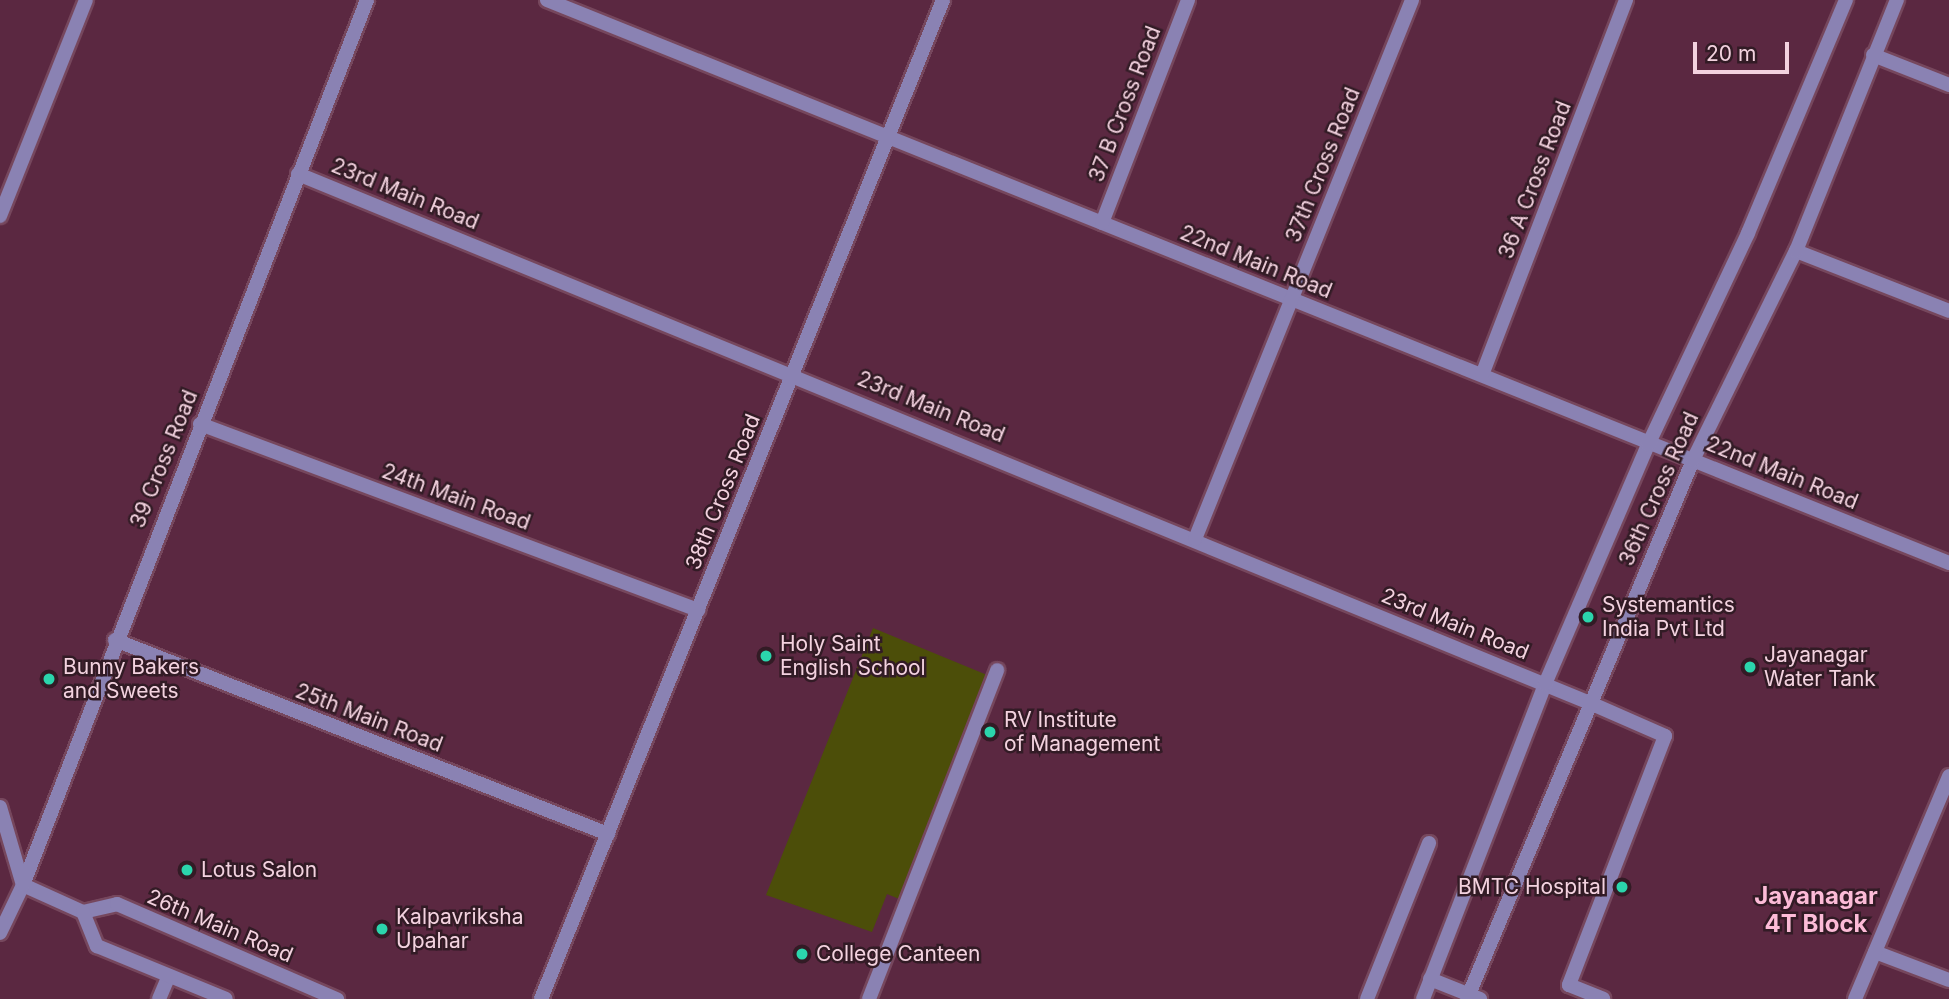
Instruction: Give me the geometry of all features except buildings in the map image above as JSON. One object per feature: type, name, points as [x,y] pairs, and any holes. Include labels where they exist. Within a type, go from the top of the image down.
[{"type":"street","points":[[0,216],[86,0]]},
{"type":"street","name":"39 Cross Road","points":[[0,933],[23,885],[115,640],[366,0]]},
{"type":"street","name":"22nd Main Road","points":[[547,0],[1482,375],[1648,445],[1693,460],[1949,563]]},
{"type":"street","name":"38th Cross Road","points":[[541,999],[943,0]]},
{"type":"street","name":"37 B Cross Road","points":[[1102,223],[1188,0]]},
{"type":"street","name":"37th Cross Road","points":[[1195,540],[1412,0]]},
{"type":"street","name":"36 A Cross Road","points":[[1482,375],[1626,0]]},
{"type":"street","name":"36th Cross Road","points":[[1423,999],[1545,684],[1648,445],[1748,233],[1846,0]]},
{"type":"street","name":"36th Cross Road","points":[[1471,998],[1590,703],[1693,460],[1796,251],[1897,0]]},
{"type":"street","points":[[1873,55],[1949,85]]},
{"type":"street","name":"23rd Main Road","points":[[299,174],[793,373],[1665,736],[1569,985],[1603,999]]},
{"type":"street","points":[[1796,251],[1949,311]]},
{"type":"street","name":"24th Main Road","points":[[200,424],[698,610]]},
{"type":"street","name":"25th Main Road","points":[[115,640],[608,834]]},
{"type":"street","points":[[869,999],[997,670]]},
{"type":"street","points":[[1855,999],[1948,779]]},
{"type":"street","points":[[0,807],[23,885],[83,912],[97,946],[226,999]]},
{"type":"street","points":[[1367,999],[1429,843]]},
{"type":"street","name":"26th Main Road","points":[[83,912],[117,904],[337,999]]},
{"type":"street","points":[[1875,952],[1949,980]]},
{"type":"street","points":[[159,999],[169,976]]},
{"type":"street","points":[[1430,979],[1471,998]]},
{"type":"shaded area","points":[[873,628],[992,677],[904,901],[887,894],[872,932],[766,895]]},
{"type":"place","name":"Systemantics India Pvt Ltd","points":[[1588,617]]},
{"type":"place","name":"Holy Saint English School","points":[[766,656]]},
{"type":"place","name":"Jayanagar Water Tank","points":[[1750,667]]},
{"type":"place","name":"Bunny Bakers and Sweets","points":[[49,679]]},
{"type":"place","name":"RV Institute of Management","points":[[990,732]]},
{"type":"place","name":"Lotus Salon","points":[[187,870]]},
{"type":"place","name":"BMTC Hospital","points":[[1622,887]]},
{"type":"place","name":"Kalpavriksha Upahar","points":[[382,929]]},
{"type":"place","name":"College Canteen","points":[[802,954]]},
{"type":"district","name":"Jayanagar 4T Block","points":[[1816,910]]}]
